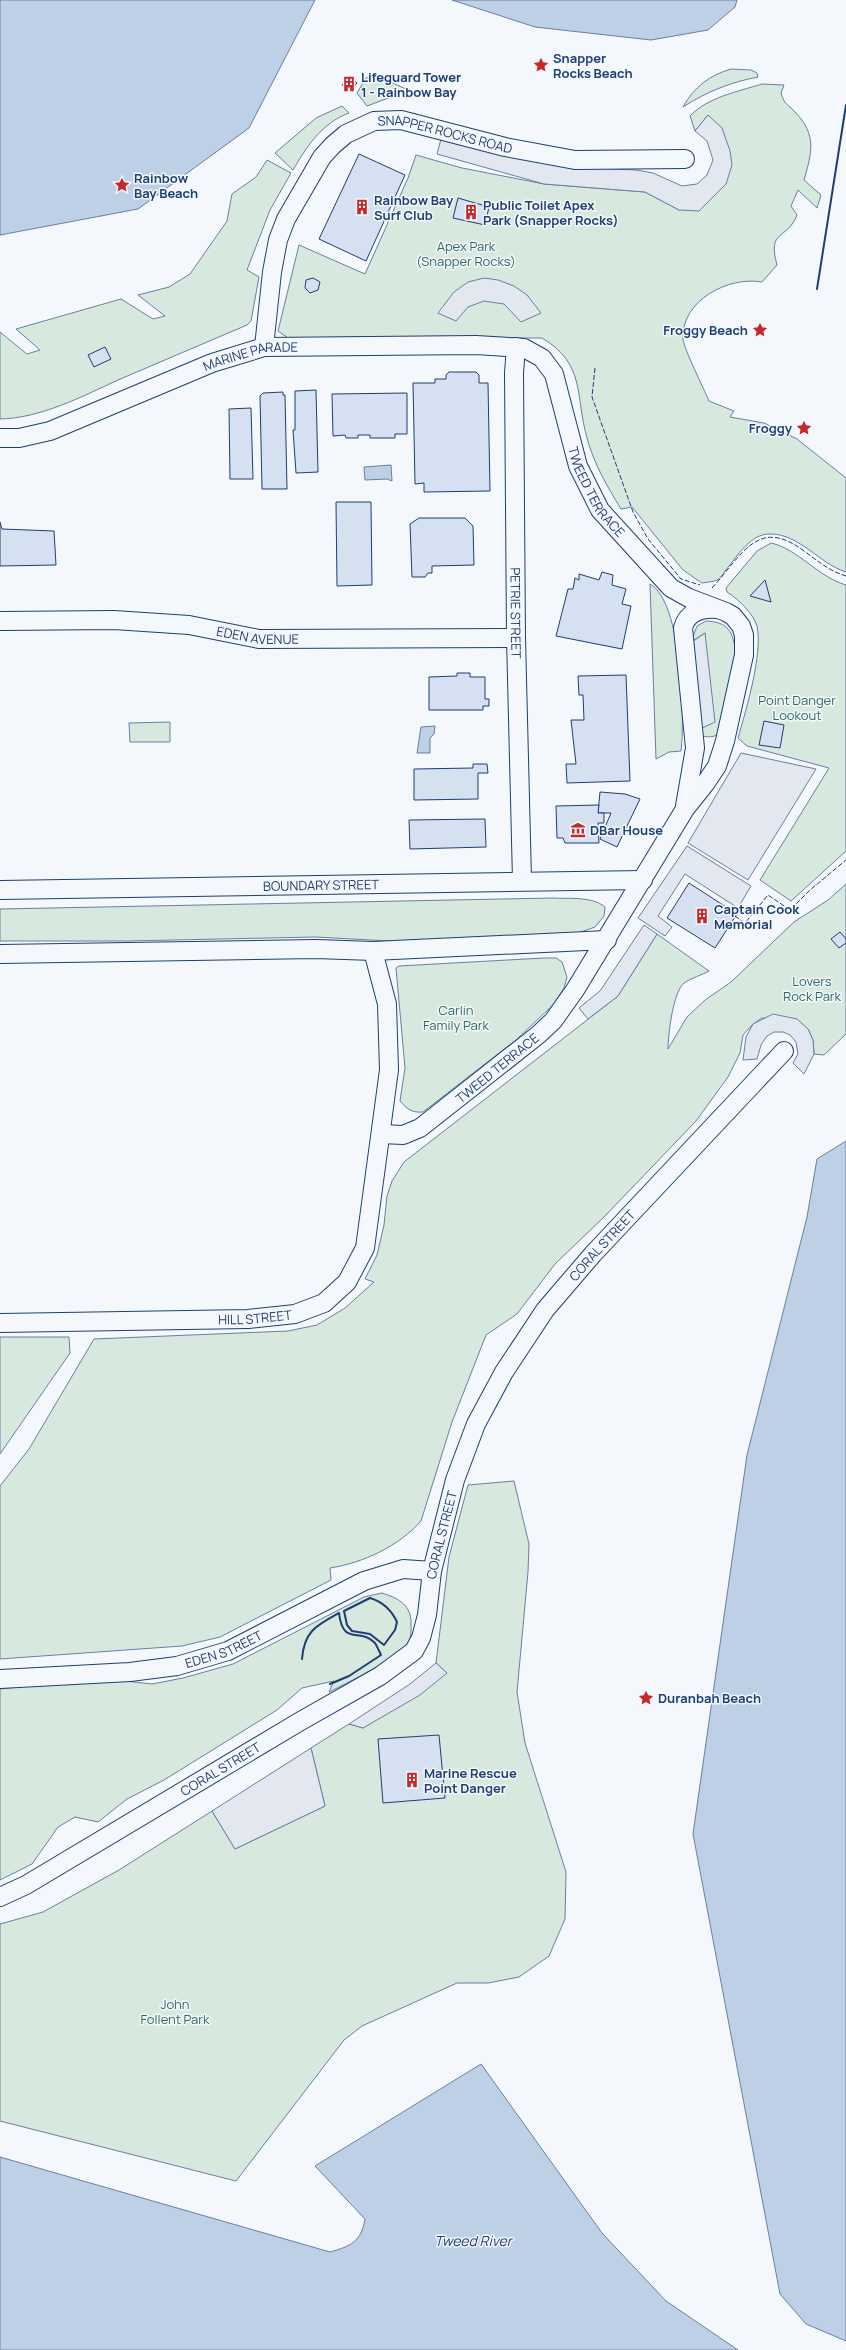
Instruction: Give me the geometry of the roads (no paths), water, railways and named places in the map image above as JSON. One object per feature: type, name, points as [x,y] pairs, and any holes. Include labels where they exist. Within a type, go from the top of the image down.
[{"type":"street","name":"SNAPPER ROCKS ROAD","points":[[264,347],[272,272],[278,240],[286,219],[322,157],[346,134],[374,121],[401,120],[505,147],[575,160],[685,159]]},
{"type":"street","name":"MARINE PARADE","points":[[0,438],[19,438],[50,430],[212,363],[264,347],[470,345],[516,347]]},
{"type":"street","name":"TWEED TERRACE","points":[[382,1134],[403,1135],[420,1128],[538,1035],[563,1008],[607,940],[685,809],[709,779],[720,757],[745,645],[744,635],[738,622],[729,614],[682,595],[666,583],[609,521],[588,489],[573,451],[557,382],[552,370],[538,355],[516,347]]},
{"type":"street","name":"PETRIE STREET","points":[[516,347],[514,372],[516,638],[522,880]]},
{"type":"street","name":"TWEED TERRACE","points":[[666,583],[676,603],[682,630],[695,754],[685,809]]},
{"type":"street","points":[[682,630],[686,620],[694,612],[707,608],[718,610]]},
{"type":"street","name":"EDEN AVENUE","points":[[0,621],[122,620],[189,626],[259,639],[516,638]]},
{"type":"street","points":[[695,754],[720,757]]},
{"type":"street","name":"BOUNDARY STREET","points":[[0,890],[522,880],[643,880]]},
{"type":"street","points":[[0,954],[316,949],[373,951],[607,940]]},
{"type":"street","points":[[373,951],[386,998],[389,1042],[389,1070],[382,1134]]},
{"type":"street","name":"CORAL STREET","points":[[0,1897],[26,1885],[299,1722],[380,1676],[414,1651],[421,1638],[427,1615],[432,1571],[455,1480],[476,1424],[523,1341],[545,1310],[593,1254],[784,1050]]},
{"type":"street","name":"HILL STREET","points":[[0,1323],[248,1319],[295,1314],[324,1303],[347,1282],[365,1248],[382,1134]]},
{"type":"street","name":"EDEN STREET","points":[[0,1679],[130,1672],[177,1666],[228,1651],[364,1581],[403,1569],[432,1571]]},
{"type":"water","points":[[0,0],[315,0],[249,128],[138,209],[0,235]]},
{"type":"water","points":[[452,0],[737,0],[735,7],[708,30],[651,40],[535,27]]},
{"type":"water","points":[[391,465],[392,481],[387,479],[365,480],[364,467]]},
{"type":"water","points":[[435,726],[434,734],[430,738],[430,753],[417,753],[421,727]]},
{"type":"water","points":[[846,1141],[846,2341],[806,2324],[780,2294],[693,1834],[747,1455],[807,1217],[817,1159]]},
{"type":"water","name":"Tweed River","points":[[481,2064],[602,2233],[666,2301],[738,2350],[0,2350],[0,2157],[330,2252],[344,2248],[354,2242],[361,2233],[365,2219],[315,2166]]},
{"type":"place","name":"Snapper Rocks Beach","points":[[541,65]]},
{"type":"place","name":"Lifeguard Tower 1 - Rainbow Bay","points":[[349,84]]},
{"type":"place","name":"Rainbow Bay Beach","points":[[122,185]]},
{"type":"place","name":"Rainbow Bay Surf Club","points":[[362,207]]},
{"type":"place","name":"Public Toilet Apex Park (Snapper Rocks)","points":[[471,212]]},
{"type":"place","name":"Froggy Beach","points":[[760,330]]},
{"type":"place","name":"Froggy","points":[[804,428]]},
{"type":"place","name":"DBar House","points":[[578,830]]},
{"type":"place","name":"Captain Cook Memorial","points":[[702,916]]},
{"type":"place","name":"Duranbah Beach","points":[[646,1698]]},
{"type":"place","name":"Marine Rescue Point Danger","points":[[412,1780]]},
{"type":"park label","name":"Apex Park (Snapper Rocks)","points":[[466,254]]},
{"type":"park label","name":"Point Danger Lookout","points":[[797,708]]},
{"type":"park label","name":"Lovers Rock Park","points":[[812,988]]},
{"type":"park label","name":"Carlin Family Park","points":[[456,1018]]},
{"type":"park label","name":"John Follent Park","points":[[175,2012]]}]
